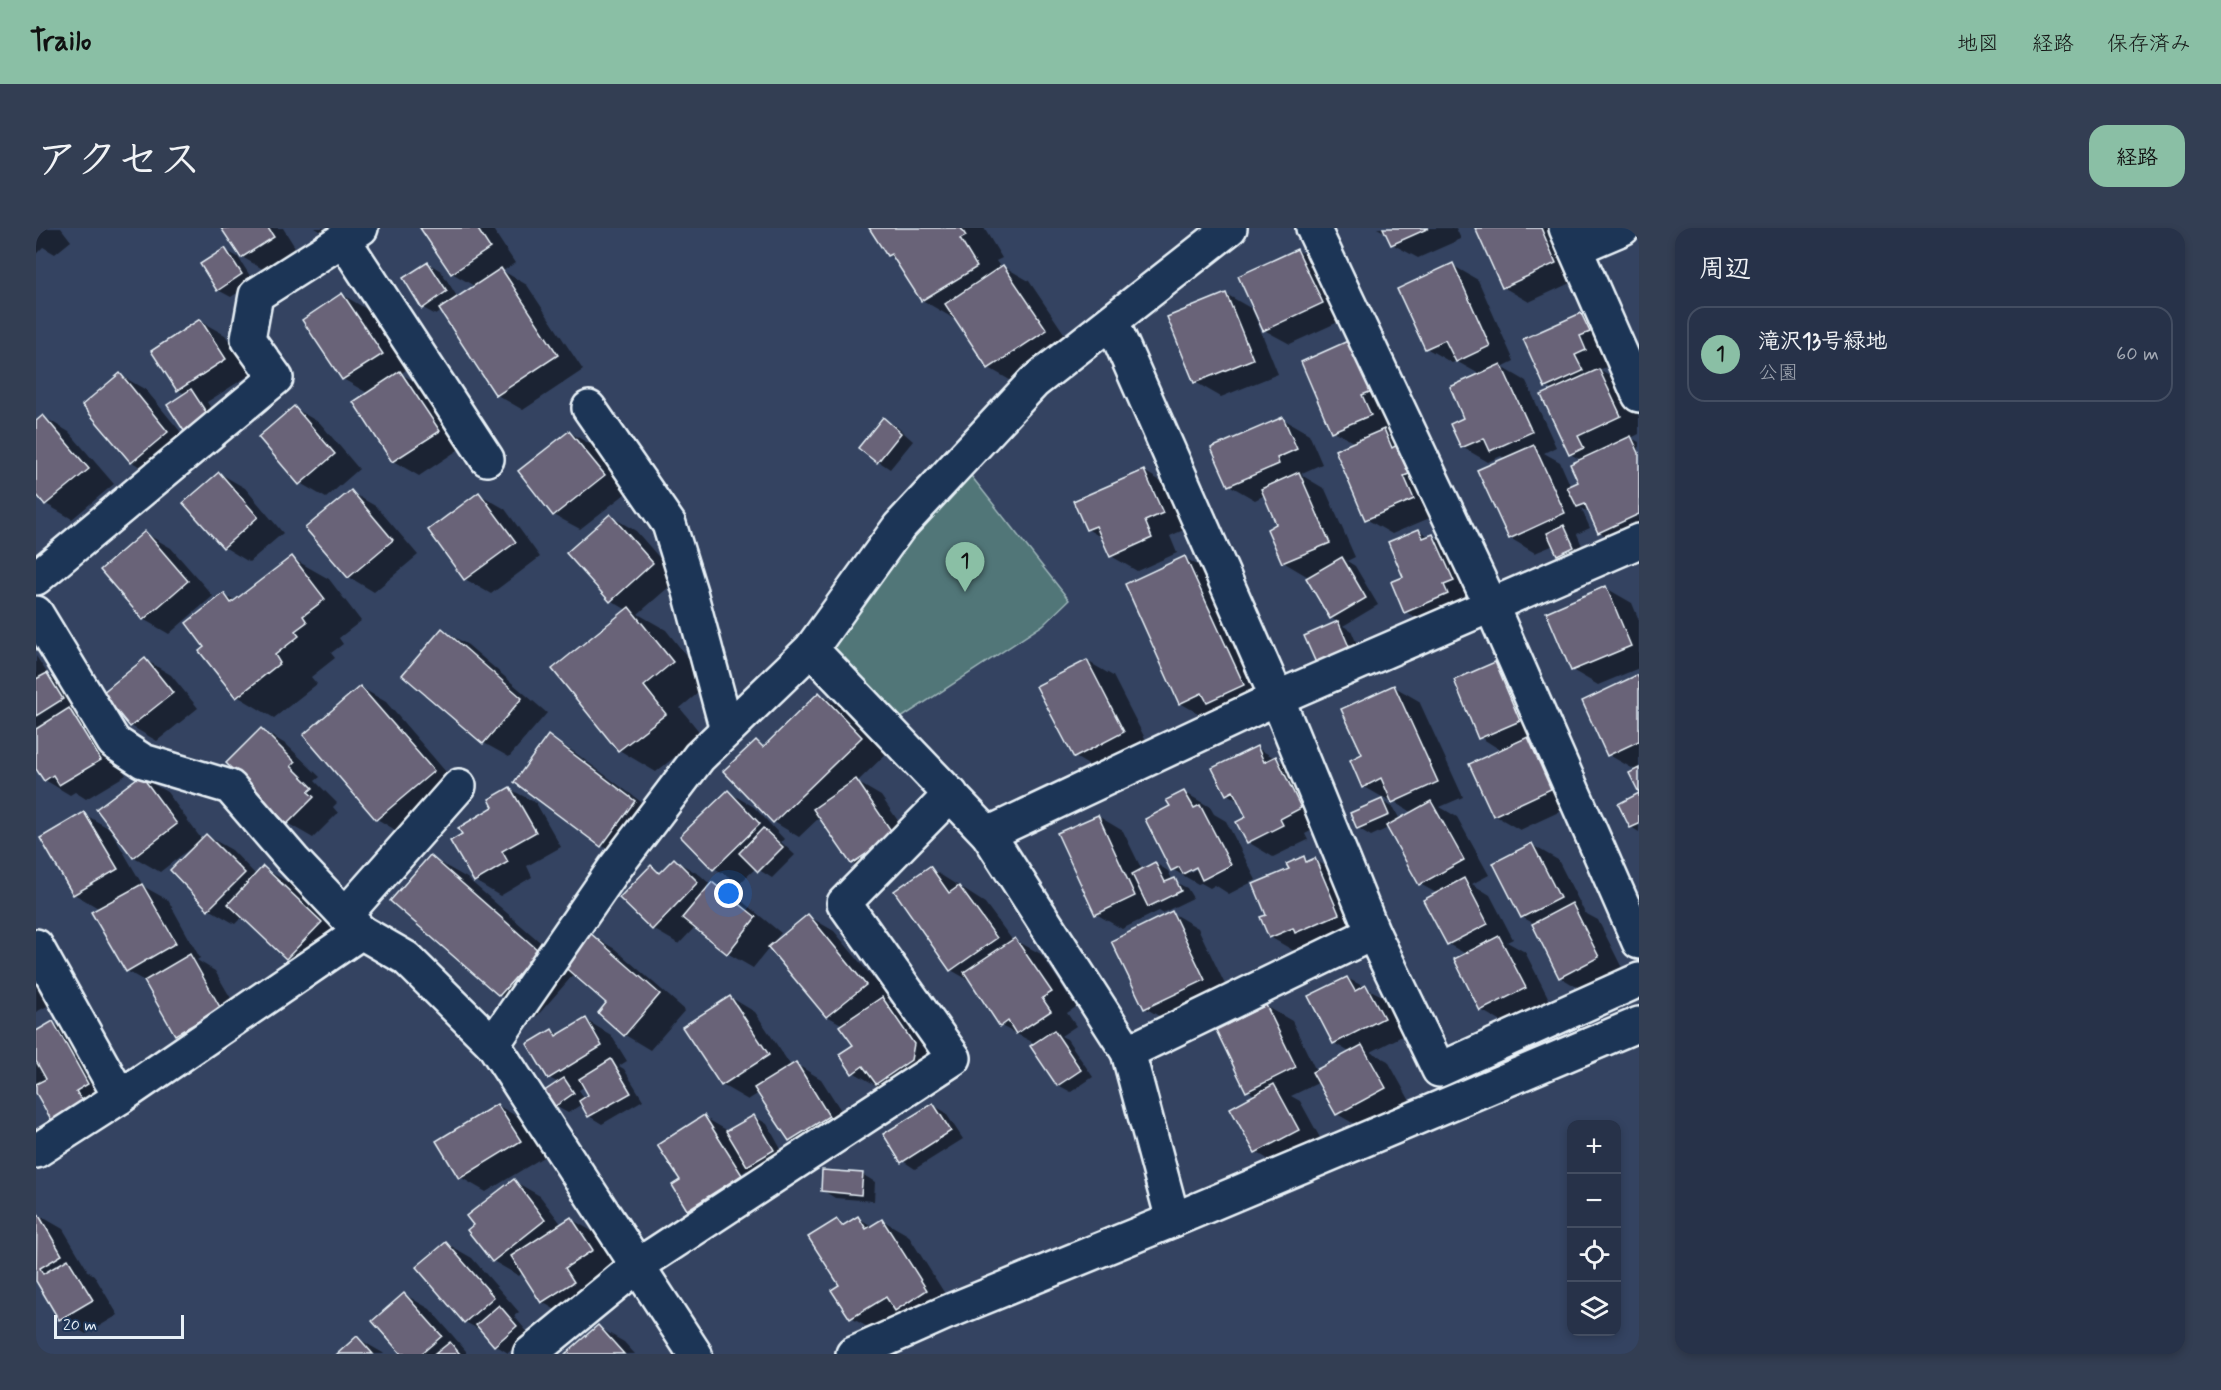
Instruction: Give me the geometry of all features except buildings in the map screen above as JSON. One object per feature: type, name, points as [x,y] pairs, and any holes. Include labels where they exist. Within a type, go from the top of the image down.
[{"type":"street","points":[[493,1044],[614,869],[699,758],[811,649],[899,526],[1034,382],[1230,228]]},
{"type":"street","points":[[1313,228],[1491,605],[1639,942]]},
{"type":"street","points":[[1623,228],[1571,238],[1639,395]]},
{"type":"street","points":[[36,578],[276,378],[248,339],[256,295],[352,234],[487,459]]},
{"type":"street","points":[[1112,322],[1277,698],[1373,933],[1439,1070],[1639,980]]},
{"type":"street","points":[[589,408],[669,525],[690,592],[727,730]]},
{"type":"street","points":[[988,834],[1277,698],[1639,541]]},
{"type":"street","points":[[36,613],[114,741],[143,761],[230,787],[293,860],[353,924],[406,958],[493,1044],[695,1354]]},
{"type":"street","points":[[811,649],[988,834],[1128,1052],[1173,1220]]},
{"type":"street","points":[[36,1151],[120,1097],[353,924],[459,786]]},
{"type":"street","points":[[530,1354],[637,1266],[954,1058],[844,903],[951,794]]},
{"type":"street","points":[[1128,1052],[1373,933]]},
{"type":"street","points":[[36,946],[120,1097]]},
{"type":"street","points":[[853,1354],[945,1313],[1639,1024]]},
{"type":"green space","points":[[968,472],[1069,600],[1043,625],[898,720],[827,648],[911,531]]},
{"type":"place","name":"滝沢13号緑地","points":[[965,592]]}]
